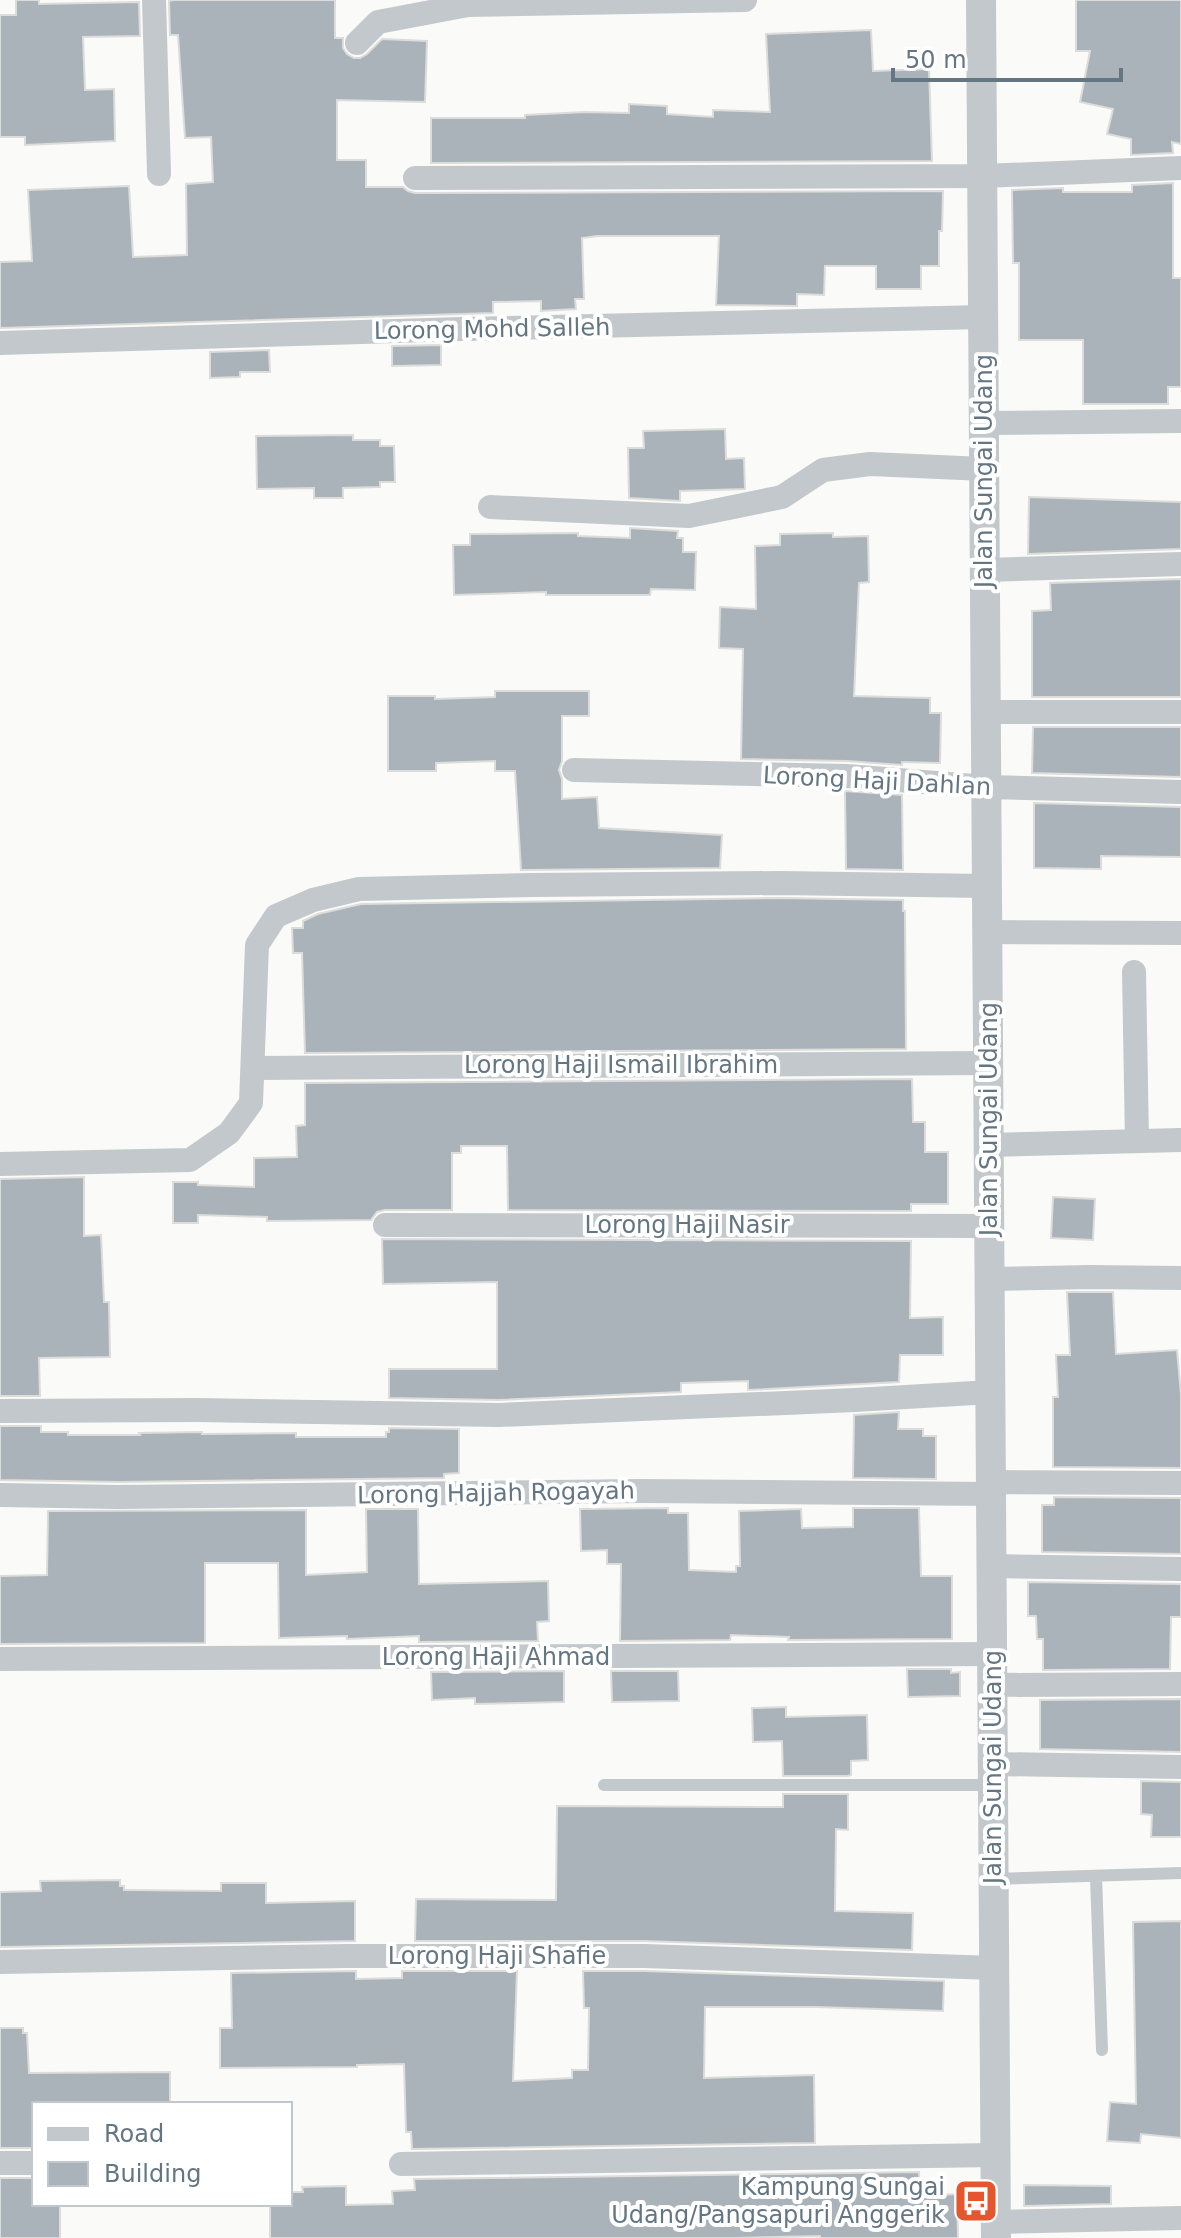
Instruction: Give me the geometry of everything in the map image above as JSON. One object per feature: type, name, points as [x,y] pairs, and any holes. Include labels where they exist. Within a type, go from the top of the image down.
[{"type":"street","points":[[154,0],[159,174]]},
{"type":"street","points":[[357,43],[378,22],[468,5],[745,0]]},
{"type":"street","name":"Jalan Sungai Udang","points":[[981,0],[996,2230]]},
{"type":"street","points":[[415,178],[983,176],[1181,168]]},
{"type":"street","name":"Lorong Mohd Salleh","points":[[0,343],[984,317]]},
{"type":"street","points":[[985,423],[1181,421]]},
{"type":"street","points":[[490,507],[689,516],[782,497],[823,470],[870,464],[984,469]]},
{"type":"street","points":[[984,570],[1181,564]]},
{"type":"street","points":[[986,712],[1181,712]]},
{"type":"street","name":"Lorong Haji Dahlan","points":[[574,770],[847,776],[987,787],[1181,792]]},
{"type":"street","points":[[0,1164],[190,1160],[229,1133],[251,1103],[257,945],[276,916],[313,900],[359,889],[533,885],[779,883],[987,886]]},
{"type":"street","points":[[988,932],[1181,933]]},
{"type":"street","points":[[1134,972],[1137,1141]]},
{"type":"street","name":"Lorong Haji Ismail Ibrahim","points":[[254,1068],[989,1063]]},
{"type":"street","points":[[988,1145],[1181,1140]]},
{"type":"street","name":"Lorong Haji Nasir","points":[[385,1225],[990,1226]]},
{"type":"street","points":[[990,1279],[1181,1278]]},
{"type":"street","points":[[0,1411],[196,1410],[499,1415],[991,1392]]},
{"type":"street","name":"Lorong Hajjah Rogayah","points":[[0,1495],[118,1497],[991,1488],[1181,1483]]},
{"type":"street","points":[[992,1566],[1181,1569]]},
{"type":"street","name":"Lorong Haji Ahmad","points":[[0,1659],[993,1654]]},
{"type":"street","points":[[993,1685],[1181,1684]]},
{"type":"street","points":[[993,1775],[1181,1767]]},
{"type":"street","name":"Lorong Haji Shafie","points":[[0,1962],[347,1956],[644,1956],[994,1968]]},
{"type":"street","points":[[401,2164],[995,2155]]},
{"type":"street","points":[[0,2163],[32,2163]]},
{"type":"street","points":[[996,2230],[1181,2218]]},
{"type":"lane","points":[[604,1785],[993,1775]]},
{"type":"lane","points":[[994,1879],[1181,1873]]},
{"type":"lane","points":[[1096,1876],[1102,2050]]},
{"type":"building","points":[[16,0],[39,0],[39,4],[139,2],[140,36],[83,37],[85,90],[114,89],[115,141],[25,145],[25,137],[0,137],[0,15],[16,15]]},
{"type":"building","points":[[335,0],[335,38],[343,38],[343,48],[354,58],[367,54],[382,39],[427,41],[425,102],[337,100],[337,160],[366,160],[366,187],[403,187],[415,193],[943,191],[939,266],[921,266],[921,289],[876,289],[876,266],[825,266],[824,295],[797,294],[797,306],[716,305],[719,236],[597,236],[582,238],[584,299],[575,299],[576,309],[541,311],[541,301],[493,302],[493,313],[0,328],[0,262],[32,261],[28,190],[129,186],[133,257],[187,255],[186,184],[213,182],[211,137],[185,138],[178,35],[170,35],[169,1]]},
{"type":"building","points":[[1076,0],[1181,0],[1181,144],[1172,142],[1173,153],[1131,155],[1131,139],[1107,134],[1113,109],[1080,102],[1090,51],[1076,51]]},
{"type":"building","points":[[871,30],[873,71],[929,69],[932,161],[431,163],[431,118],[629,113],[629,104],[667,106],[667,114],[713,117],[713,110],[770,112],[766,34]]},
{"type":"building","points":[[1173,183],[1173,278],[1181,278],[1181,387],[1168,387],[1168,404],[1083,404],[1083,340],[1019,340],[1019,263],[1013,263],[1012,190],[1063,188],[1063,192],[1132,192],[1132,185]]},
{"type":"building","points":[[441,345],[441,365],[392,366],[392,346]]},
{"type":"building","points":[[269,350],[270,372],[240,372],[240,377],[210,378],[210,352]]},
{"type":"building","points":[[725,429],[726,459],[744,458],[745,489],[680,491],[680,501],[629,498],[628,448],[644,448],[643,431]]},
{"type":"building","points":[[353,435],[353,440],[380,440],[380,446],[394,446],[395,482],[380,482],[380,487],[343,488],[343,498],[314,498],[314,488],[257,489],[256,436]]},
{"type":"building","points":[[1029,497],[1181,502],[1181,549],[1028,554]]},
{"type":"building","points":[[630,528],[678,531],[677,538],[683,538],[683,552],[696,552],[695,590],[651,589],[650,595],[546,595],[546,592],[454,595],[453,545],[470,545],[470,534],[578,533],[578,536],[630,538]]},
{"type":"building","points":[[833,533],[833,537],[868,536],[869,582],[859,583],[854,696],[930,698],[930,713],[941,713],[940,763],[902,762],[902,765],[741,759],[743,649],[719,648],[720,607],[756,609],[755,546],[780,545],[780,534]]},
{"type":"building","points":[[1181,579],[1181,697],[1032,697],[1032,611],[1051,610],[1050,583]]},
{"type":"building","points":[[495,691],[589,691],[589,716],[562,716],[562,761],[559,770],[562,799],[597,797],[599,828],[722,835],[720,868],[521,870],[515,771],[495,771],[495,761],[436,763],[436,771],[388,771],[388,696],[435,696],[435,699],[495,697]]},
{"type":"building","points":[[1033,727],[1181,727],[1181,777],[1032,773]]},
{"type":"building","points":[[845,791],[902,795],[903,870],[846,869]]},
{"type":"building","points":[[1034,803],[1181,807],[1181,857],[1101,856],[1101,869],[1034,868]]},
{"type":"building","points":[[779,898],[903,900],[906,1049],[305,1053],[302,953],[293,953],[292,928],[303,928],[303,921],[318,914],[361,904]]},
{"type":"building","points":[[912,1079],[913,1122],[925,1122],[925,1152],[948,1152],[948,1204],[911,1204],[911,1211],[508,1210],[507,1146],[461,1146],[461,1153],[452,1153],[452,1210],[385,1210],[377,1212],[371,1220],[267,1221],[267,1217],[198,1215],[198,1223],[173,1223],[173,1182],[254,1187],[254,1158],[297,1157],[296,1126],[305,1125],[305,1083]]},
{"type":"building","points":[[84,1177],[84,1236],[101,1235],[104,1302],[109,1302],[110,1357],[39,1358],[40,1396],[0,1396],[0,1179]]},
{"type":"building","points":[[1053,1197],[1095,1199],[1093,1240],[1051,1238]]},
{"type":"building","points":[[382,1239],[911,1241],[910,1318],[943,1317],[943,1355],[900,1355],[899,1382],[748,1390],[748,1381],[681,1383],[681,1392],[499,1400],[389,1398],[389,1369],[497,1369],[497,1282],[383,1284]]},
{"type":"building","points":[[1067,1292],[1113,1292],[1116,1354],[1177,1350],[1181,1395],[1181,1468],[1053,1467],[1053,1397],[1058,1397],[1056,1355],[1070,1355]]},
{"type":"building","points":[[899,1412],[898,1429],[923,1429],[923,1436],[936,1436],[936,1479],[853,1478],[854,1415]]},
{"type":"building","points":[[0,1426],[41,1426],[41,1432],[68,1432],[68,1435],[202,1432],[296,1433],[296,1437],[386,1437],[389,1428],[459,1429],[459,1473],[444,1474],[444,1478],[118,1482],[0,1480]]},
{"type":"building","points":[[1054,1497],[1181,1498],[1181,1554],[1042,1552],[1042,1505],[1054,1505]]},
{"type":"building","points":[[668,1508],[668,1513],[688,1513],[689,1570],[736,1572],[736,1566],[740,1566],[739,1511],[801,1509],[802,1528],[853,1527],[853,1508],[919,1508],[921,1576],[952,1576],[952,1639],[788,1640],[789,1637],[731,1635],[730,1640],[620,1641],[621,1564],[607,1564],[607,1550],[581,1551],[580,1509]]},
{"type":"building","points":[[366,1509],[418,1509],[419,1584],[548,1581],[549,1621],[537,1622],[538,1641],[419,1642],[419,1636],[279,1638],[278,1563],[205,1563],[205,1643],[0,1644],[0,1576],[47,1575],[48,1511],[306,1510],[306,1575],[367,1572]]},
{"type":"building","points":[[1028,1582],[1181,1584],[1181,1617],[1171,1617],[1170,1669],[1043,1670],[1043,1639],[1037,1639],[1036,1616],[1028,1616]]},
{"type":"building","points":[[907,1669],[951,1669],[951,1673],[960,1672],[960,1696],[908,1697]]},
{"type":"building","points":[[564,1671],[564,1702],[475,1704],[475,1698],[432,1700],[431,1672]]},
{"type":"building","points":[[611,1671],[678,1671],[679,1701],[612,1702]]},
{"type":"building","points":[[1181,1699],[1181,1752],[1040,1749],[1040,1700]]},
{"type":"building","points":[[786,1707],[786,1717],[867,1715],[868,1760],[851,1761],[851,1775],[848,1776],[783,1776],[782,1741],[753,1742],[752,1708]]},
{"type":"building","points":[[1141,1781],[1181,1782],[1181,1837],[1151,1837],[1152,1815],[1141,1814]]},
{"type":"building","points":[[783,1794],[848,1794],[848,1830],[836,1829],[835,1911],[913,1913],[912,1950],[645,1941],[415,1941],[416,1899],[556,1900],[557,1806],[783,1807]]},
{"type":"building","points":[[120,1880],[124,1890],[221,1891],[221,1883],[266,1883],[266,1903],[355,1901],[355,1941],[0,1947],[0,1892],[41,1891],[40,1881]]},
{"type":"building","points":[[1181,1921],[1181,2138],[1141,2134],[1140,2143],[1107,2141],[1110,2102],[1136,2104],[1133,1922]]},
{"type":"building","points":[[356,1971],[356,1979],[402,1978],[402,1971],[517,1971],[513,2081],[572,2078],[572,2070],[588,2070],[589,2008],[584,2008],[583,1971],[944,1981],[943,2011],[705,2007],[704,2078],[814,2075],[815,2143],[412,2149],[411,2132],[406,2132],[404,2064],[220,2068],[220,2028],[232,2028],[231,1973]]},
{"type":"building","points":[[0,2028],[23,2028],[23,2033],[27,2033],[29,2073],[170,2072],[170,2102],[32,2102],[32,2148],[0,2148]]},
{"type":"building","points":[[919,2172],[920,2196],[957,2194],[958,2238],[270,2238],[270,2206],[292,2206],[292,2192],[303,2192],[302,2187],[346,2186],[346,2205],[393,2204],[392,2191],[415,2190],[414,2179]]},
{"type":"building","points":[[0,2178],[32,2178],[32,2206],[60,2206],[60,2238],[0,2238]]},
{"type":"building","points":[[1024,2185],[1111,2186],[1111,2204],[1024,2206]]},
{"type":"place","name":"Kampung Sungai Udang/Pangsapuri Anggerik","points":[[976,2201]]}]
